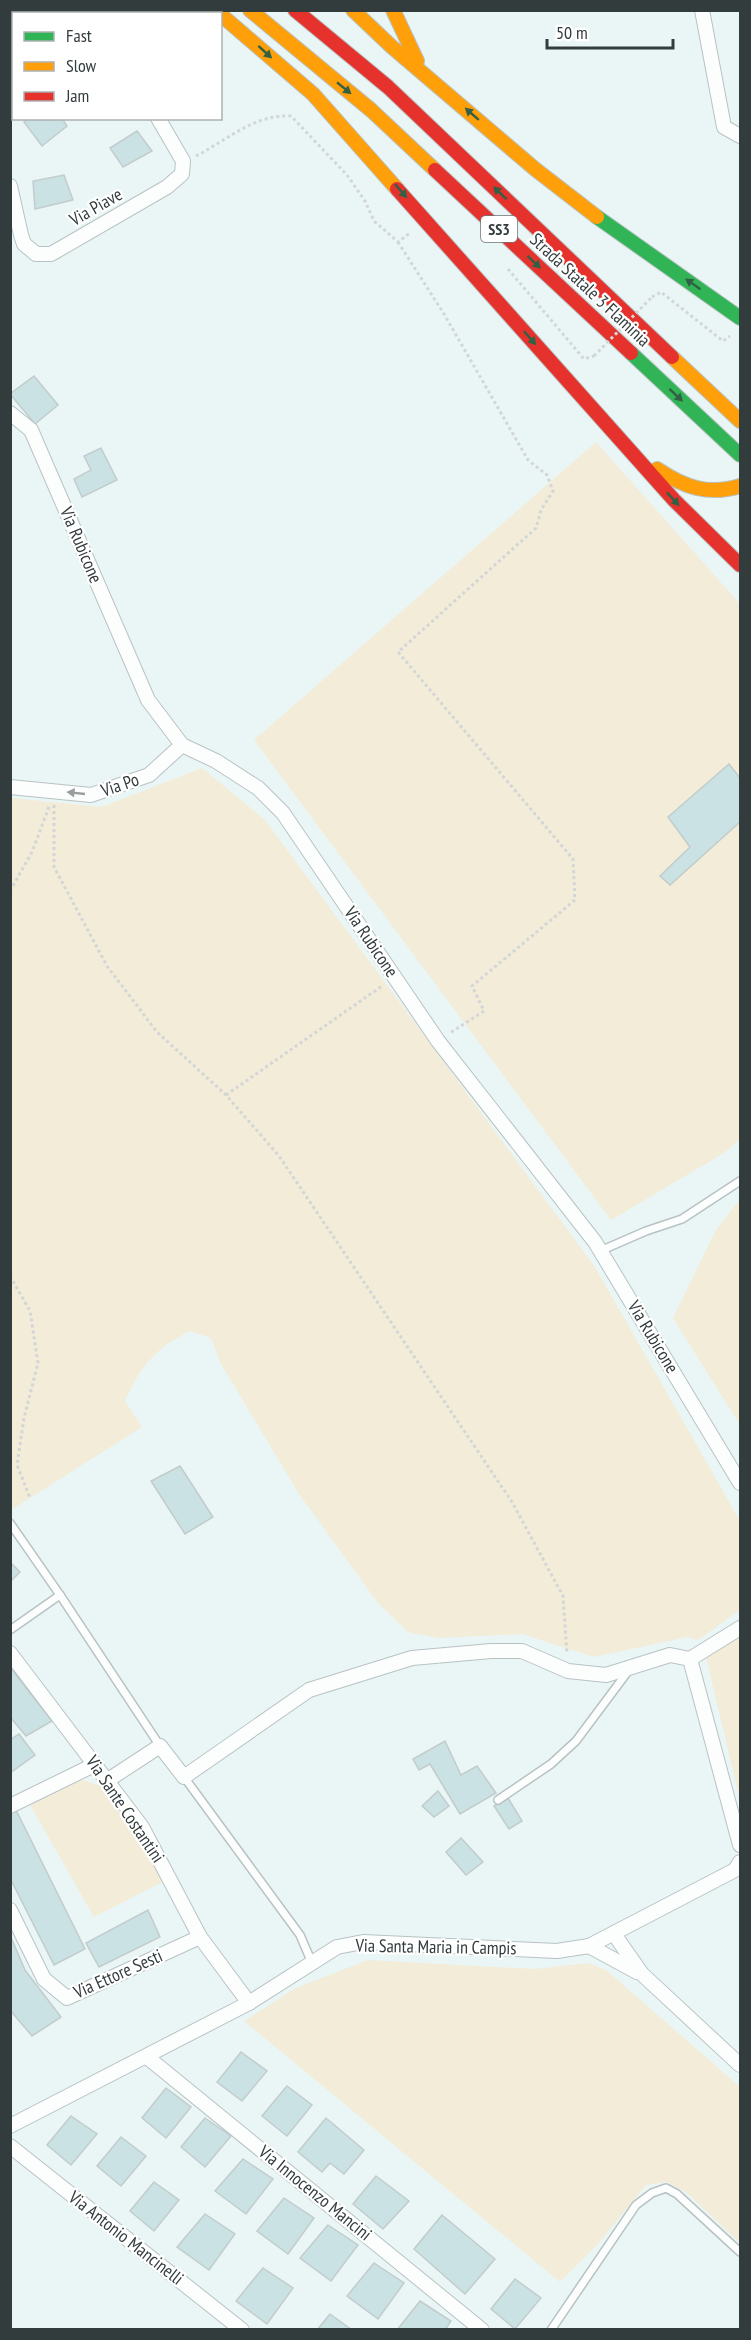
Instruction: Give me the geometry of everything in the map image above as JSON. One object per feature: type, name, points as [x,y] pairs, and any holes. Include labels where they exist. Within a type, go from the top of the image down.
[{"type":"highway","name":"Strada Statale 3 Flaminia","points":[[250,10],[371,110],[741,455]]},
{"type":"highway","name":"Strada Statale 3 Flaminia","points":[[295,10],[388,87],[741,421]]},
{"type":"highway","points":[[353,10],[392,47],[421,69],[535,169],[586,209],[741,318]]},
{"type":"highway","points":[[393,10],[402,34],[421,69]]},
{"type":"highway","points":[[222,16],[313,94],[674,501],[741,565]]},
{"type":"highway","points":[[222,23],[245,34]]},
{"type":"highway","points":[[621,441],[682,485],[708,491],[741,486]]},
{"type":"street","points":[[702,10],[724,127],[741,136]]},
{"type":"street","points":[[159,120],[183,161]]},
{"type":"street","name":"Via Piave","points":[[10,186],[24,244],[30,250],[43,256],[175,182],[182,174],[183,161]]},
{"type":"street","name":"Via Rubicone","points":[[10,413],[31,430],[148,700],[182,745],[216,761],[258,788],[283,813],[438,1041],[600,1251],[741,1483]]},
{"type":"street","name":"Via Po","points":[[10,787],[91,795],[149,775],[182,745]]},
{"type":"street","points":[[108,1780],[160,1746],[184,1777],[309,1690],[412,1658],[491,1651],[522,1651],[568,1671],[606,1675],[670,1655],[690,1659],[741,1628]]},
{"type":"street","name":"Via Sante Costantini","points":[[10,1653],[142,1827],[200,1937],[249,2003]]},
{"type":"street","points":[[690,1659],[741,1845]]},
{"type":"street","points":[[10,1806],[96,1764]]},
{"type":"street","name":"Via Santa Maria in Campis","points":[[10,2126],[249,2003],[338,1947],[363,1942],[557,1951],[589,1946],[735,1870],[741,1862]]},
{"type":"street","name":"Via Ettore Sesti","points":[[10,1910],[44,1979],[67,1998],[200,1937]]},
{"type":"street","points":[[614,1934],[642,1974],[741,2065]]},
{"type":"street","points":[[589,1946],[642,1974]]},
{"type":"street","name":"Via Innocenzo Mancini","points":[[147,2057],[482,2330]]},
{"type":"street","name":"Via Antonio Mancinelli","points":[[10,2146],[242,2330]]},
{"type":"lane","points":[[600,1251],[646,1231],[682,1219],[741,1181]]},
{"type":"lane","points":[[10,1524],[160,1746]]},
{"type":"lane","points":[[10,1630],[60,1595]]},
{"type":"lane","points":[[498,1800],[551,1764],[576,1741],[632,1666]]},
{"type":"lane","points":[[184,1777],[300,1935],[312,1963]]},
{"type":"lane","points":[[551,2330],[636,2205],[652,2193],[666,2188],[677,2194],[741,2252]]},
{"type":"path","points":[[183,161],[197,156],[256,121],[275,115],[291,116],[347,175],[365,201],[374,221],[398,242],[444,314],[528,460],[547,475],[553,491],[541,510],[536,528],[398,652],[573,859],[574,900],[472,986],[484,1011],[438,1041]]},
{"type":"path","points":[[398,242],[418,228]]},
{"type":"path","points":[[508,268],[584,359],[594,356],[652,297],[661,292],[723,341],[734,334]]},
{"type":"path","points":[[10,891],[32,852],[54,791]]},
{"type":"path","points":[[54,791],[54,867],[107,966],[157,1032],[226,1095],[279,1156],[512,1502],[563,1596],[568,1671]]},
{"type":"path","points":[[226,1095],[395,977]]},
{"type":"path","points":[[10,1276],[30,1311],[38,1363],[24,1418],[17,1465],[30,1498]]},
{"type":"shaded area","points":[[596,442],[740,604],[740,1139],[724,1153],[611,1220],[254,740]]},
{"type":"shaded area","points":[[202,768],[265,820],[595,1267],[740,1521],[740,1610],[698,1640],[687,1637],[594,1657],[522,1634],[440,1638],[408,1632],[378,1603],[299,1494],[221,1364],[211,1338],[190,1331],[167,1345],[150,1360],[143,1368],[125,1401],[142,1427],[11,1510],[11,798],[102,807]]},
{"type":"shaded area","points":[[740,1199],[740,1425],[673,1318],[716,1230]]},
{"type":"shaded area","points":[[740,1636],[740,1801],[706,1656]]},
{"type":"shaded area","points":[[80,1779],[103,1787],[165,1881],[94,1917],[29,1803]]},
{"type":"shaded area","points":[[368,1960],[535,1969],[588,1963],[606,1970],[740,2087],[740,2243],[687,2193],[667,2182],[646,2185],[597,2245],[560,2282],[244,2021],[296,1988]]},
{"type":"building","points":[[26,120],[63,120],[67,126],[42,146],[24,122]]},
{"type":"building","points":[[137,131],[152,151],[123,167],[110,148]]},
{"type":"building","points":[[64,175],[73,200],[35,209],[33,181]]},
{"type":"building","points":[[34,376],[58,405],[35,424],[10,394]]},
{"type":"building","points":[[101,448],[117,480],[82,497],[74,479],[91,470],[84,456]]},
{"type":"building","points":[[729,764],[740,778],[740,822],[670,885],[660,876],[690,847],[668,817]]},
{"type":"building","points":[[180,1466],[213,1517],[185,1534],[151,1481]]},
{"type":"building","points":[[10,1562],[20,1572],[10,1582]]},
{"type":"building","points":[[10,1667],[52,1721],[26,1736],[10,1717]]},
{"type":"building","points":[[19,1734],[35,1755],[10,1773],[10,1740]]},
{"type":"building","points":[[445,1741],[461,1775],[477,1766],[496,1793],[460,1814],[430,1764],[419,1770],[413,1759]]},
{"type":"building","points":[[438,1791],[449,1806],[434,1817],[422,1806]]},
{"type":"building","points":[[508,1798],[522,1821],[509,1829],[494,1806]]},
{"type":"building","points":[[16,1810],[85,1949],[54,1965],[10,1878],[10,1813]]},
{"type":"building","points":[[461,1838],[483,1862],[466,1875],[446,1852]]},
{"type":"building","points":[[148,1910],[160,1937],[99,1967],[86,1943]]},
{"type":"building","points":[[10,1935],[25,1970],[61,2017],[32,2036],[10,2010]]},
{"type":"building","points":[[241,2052],[267,2071],[242,2101],[217,2082]]},
{"type":"building","points":[[287,2086],[312,2105],[287,2136],[262,2116]]},
{"type":"building","points":[[166,2088],[191,2107],[166,2138],[142,2118]]},
{"type":"building","points":[[71,2116],[97,2134],[71,2165],[47,2145]]},
{"type":"building","points":[[205,2118],[231,2136],[205,2167],[181,2147]]},
{"type":"building","points":[[326,2118],[364,2150],[344,2174],[330,2163],[322,2172],[298,2152]]},
{"type":"building","points":[[121,2137],[146,2156],[121,2186],[97,2166]]},
{"type":"building","points":[[243,2159],[273,2179],[246,2214],[215,2191]]},
{"type":"building","points":[[376,2176],[409,2201],[383,2229],[353,2204]]},
{"type":"building","points":[[154,2182],[179,2200],[154,2231],[130,2211]]},
{"type":"building","points":[[284,2198],[314,2218],[288,2254],[257,2231]]},
{"type":"building","points":[[205,2214],[235,2234],[209,2270],[177,2247]]},
{"type":"building","points":[[442,2215],[495,2259],[465,2294],[414,2249]]},
{"type":"building","points":[[328,2225],[358,2245],[331,2281],[300,2258]]},
{"type":"building","points":[[374,2263],[404,2283],[378,2319],[347,2296]]},
{"type":"building","points":[[263,2268],[293,2288],[267,2324],[236,2301]]},
{"type":"building","points":[[515,2279],[541,2298],[515,2329],[491,2309]]},
{"type":"building","points":[[420,2301],[451,2321],[445,2330],[397,2330]]},
{"type":"building","points":[[330,2314],[352,2330],[317,2330]]},
{"type":"traffic: fast","points":[[191,10],[196,12]]},
{"type":"traffic: fast","points":[[597,217],[740,318]]},
{"type":"traffic: fast","points":[[631,353],[740,455]]},
{"type":"traffic: slow","points":[[156,12],[162,10]]},
{"type":"traffic: slow","points":[[250,10],[371,110],[435,170]]},
{"type":"traffic: slow","points":[[353,10],[392,47],[535,169],[597,217]]},
{"type":"traffic: slow","points":[[393,10],[417,61]]},
{"type":"traffic: slow","points":[[222,16],[313,94],[397,189]]},
{"type":"traffic: slow","points":[[672,357],[740,421]]},
{"type":"traffic: slow","points":[[657,469],[677,481],[697,488],[717,490],[740,486]]},
{"type":"traffic: jam","points":[[295,10],[388,87],[672,357]]},
{"type":"traffic: jam","points":[[435,170],[631,353]]},
{"type":"traffic: jam","points":[[397,189],[674,500],[740,565]]}]
